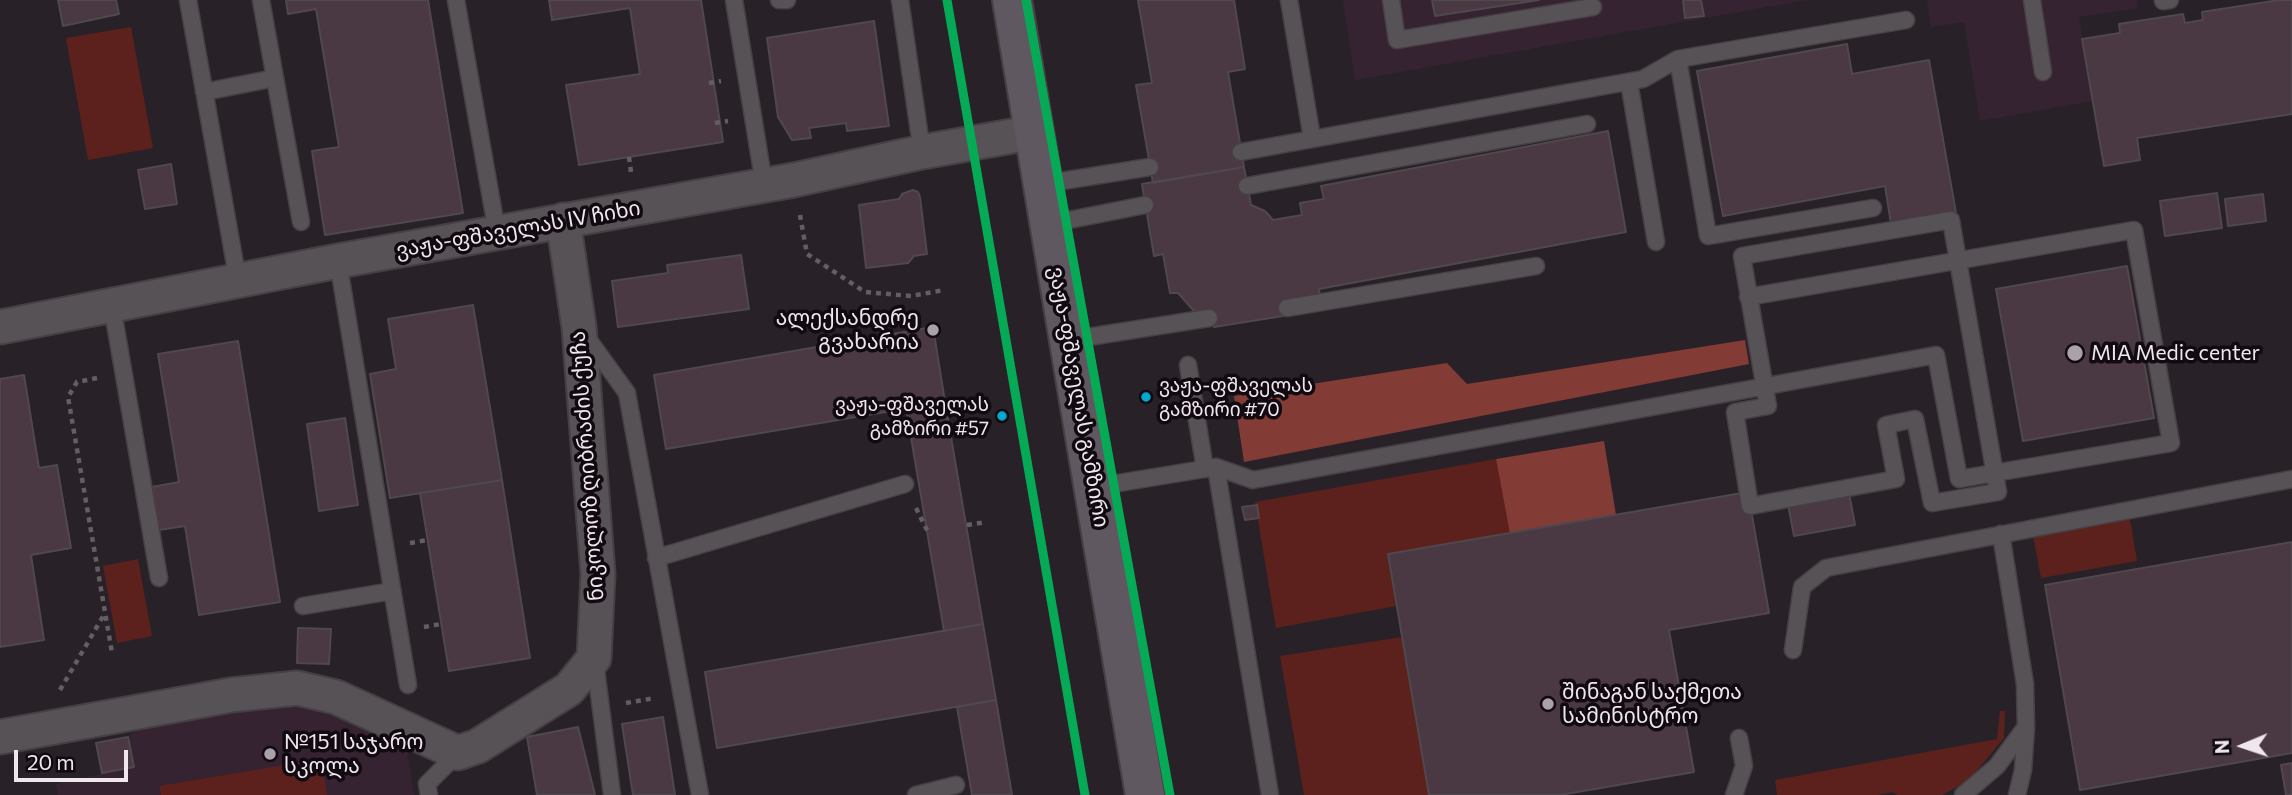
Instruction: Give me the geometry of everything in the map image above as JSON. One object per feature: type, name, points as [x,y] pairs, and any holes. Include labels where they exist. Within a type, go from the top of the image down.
[{"type":"main road","name":"ვაჟა-ფშაველას გამზირი","points":[[1012,0],[1145,795]]},
{"type":"street","name":"ვაჟა-ფშაველას IV ჩიხი","points":[[0,327],[338,261],[779,182],[1035,132]]},
{"type":"street","name":"ნიკოლოზ ღიბრაძის ქუჩა","points":[[564,220],[579,327],[598,574],[594,657]]},
{"type":"street","points":[[0,737],[230,695],[297,688],[336,697],[458,753],[488,740],[569,689],[594,657]]},
{"type":"lane","points":[[188,0],[238,281]]},
{"type":"lane","points":[[261,0],[301,222]]},
{"type":"lane","points":[[456,0],[497,232]]},
{"type":"lane","points":[[734,0],[779,182]]},
{"type":"lane","points":[[779,0],[787,0]]},
{"type":"lane","points":[[900,0],[922,152]]},
{"type":"lane","points":[[1289,0],[1312,138]]},
{"type":"lane","points":[[1391,0],[1397,40],[1593,7]]},
{"type":"lane","points":[[2032,0],[2043,72]]},
{"type":"lane","points":[[1241,152],[1629,82],[1643,79],[1678,59],[1906,20]]},
{"type":"lane","points":[[1678,59],[1708,236],[1873,208]]},
{"type":"lane","points":[[204,92],[275,78]]},
{"type":"lane","points":[[1629,82],[1656,242]]},
{"type":"lane","points":[[1247,186],[1587,124]]},
{"type":"lane","points":[[1044,184],[1150,167]]},
{"type":"lane","points":[[1049,224],[1145,205]]},
{"type":"lane","points":[[1951,220],[1998,492],[1932,503],[1915,419],[1886,425],[1896,479],[1750,506],[1735,412],[1768,406],[1748,297],[1742,256],[1951,220]]},
{"type":"lane","points":[[1094,487],[1211,468],[1253,480],[1936,355],[1959,479],[2171,443],[2134,230],[1748,297]]},
{"type":"lane","points":[[338,261],[408,685]]},
{"type":"lane","points":[[1287,308],[1536,266]]},
{"type":"lane","points":[[112,306],[159,578]]},
{"type":"lane","points":[[1069,340],[1209,318]]},
{"type":"lane","points":[[579,327],[627,393],[700,795]]},
{"type":"lane","points":[[1188,365],[1211,468],[1270,795]]},
{"type":"lane","points":[[1793,650],[1802,587],[1826,568],[2292,479]]},
{"type":"lane","points":[[656,558],[905,484]]},
{"type":"lane","points":[[2001,534],[2025,684],[2023,770],[2017,795]]},
{"type":"lane","points":[[303,606],[392,591]]},
{"type":"lane","name":"ნიკოლოზ ღიბრაძის ქუჩა","points":[[594,657],[612,795]]},
{"type":"lane","points":[[1963,795],[1997,766],[2026,727]]},
{"type":"lane","points":[[1734,795],[1744,766],[1739,738]]},
{"type":"lane","points":[[429,795],[427,784],[458,753]]},
{"type":"lane","points":[[916,795],[956,785]]},
{"type":"path","points":[[779,182],[807,254],[865,292],[911,296],[944,290]]},
{"type":"path","points":[[112,653],[68,397],[77,382],[122,373]]},
{"type":"path","points":[[967,526],[986,522]]},
{"type":"path","points":[[37,730],[105,612]]},
{"type":"path","points":[[601,707],[681,694]]},
{"type":"shaded area","points":[[1343,0],[1807,0],[1355,80]]},
{"type":"shaded area","points":[[1927,0],[2137,0],[2138,8],[2079,17],[2093,101],[1980,121],[1964,22],[1931,27]]},
{"type":"shaded area","points":[[131,27],[153,148],[88,160],[66,38]]},
{"type":"shaded area","points":[[1745,340],[1749,364],[1244,462],[1234,396],[1447,363],[1467,384]]},
{"type":"shaded area","points":[[1604,441],[1616,515],[1510,534],[1496,459]]},
{"type":"shaded area","points":[[1496,459],[1510,534],[1388,554],[1396,606],[1276,628],[1255,502]]},
{"type":"shaded area","points":[[2130,519],[2137,561],[2041,578],[2033,536]]},
{"type":"shaded area","points":[[138,559],[152,636],[117,643],[103,566]]},
{"type":"shaded area","points":[[1402,637],[1429,795],[1304,795],[1280,656]]},
{"type":"shaded area","name":"№151 საჯარო სკოლა","points":[[269,699],[330,708],[406,741],[414,795],[58,795],[56,784],[133,767],[128,737],[148,720]]},
{"type":"shaded area","points":[[2000,711],[2005,711],[2004,738],[1968,781],[1942,795],[1897,795],[1893,792],[1878,795],[1777,795],[1775,780],[1997,739]]},
{"type":"shaded area","points":[[321,759],[327,795],[161,795],[159,786]]},
{"type":"building","points":[[58,0],[116,0],[119,14],[63,26]]},
{"type":"building","points":[[286,0],[428,0],[463,213],[325,235],[312,151],[339,147],[316,9],[288,14]]},
{"type":"building","points":[[549,0],[701,0],[723,142],[579,165],[566,85],[640,74],[630,8],[552,20]]},
{"type":"building","points":[[1138,0],[1234,0],[1245,69],[1228,72],[1244,167],[1153,183],[1136,85],[1152,83]]},
{"type":"building","points":[[1432,0],[1539,0],[1435,16]]},
{"type":"building","points":[[1683,0],[1701,0],[1704,16],[1685,18]]},
{"type":"building","points":[[2292,0],[2292,114],[2137,138],[2140,160],[2104,166],[2082,39],[2120,33],[2119,24],[2183,14],[2185,23],[2203,20],[2202,12]]},
{"type":"building","points":[[874,21],[889,126],[847,131],[846,123],[809,128],[811,138],[792,140],[778,117],[767,38]]},
{"type":"building","points":[[1847,44],[1852,74],[1929,60],[1956,213],[1891,224],[1885,186],[1723,216],[1697,71]]},
{"type":"building","points":[[1608,131],[1626,232],[1319,289],[1320,297],[1289,315],[1214,327],[1213,320],[1195,312],[1178,293],[1170,293],[1163,254],[1154,256],[1142,184],[1244,167],[1251,205],[1265,211],[1273,220],[1302,215],[1300,203],[1324,199],[1321,186]]},
{"type":"building","points":[[171,164],[177,204],[145,209],[138,170]]},
{"type":"building","points":[[913,190],[918,192],[920,197],[927,254],[914,256],[908,263],[866,268],[859,205],[899,199],[902,194]]},
{"type":"building","points":[[2217,193],[2222,228],[2165,236],[2160,201]]},
{"type":"building","points":[[2263,194],[2266,221],[2228,226],[2225,199]]},
{"type":"building","points":[[741,255],[749,309],[618,327],[612,281],[668,273],[667,265]]},
{"type":"building","name":"MIA Medic center","points":[[2127,266],[2154,418],[2023,441],[1996,289]]},
{"type":"building","points":[[473,305],[502,480],[390,498],[370,374],[396,369],[388,319]]},
{"type":"building","points":[[933,327],[945,402],[666,449],[654,375]]},
{"type":"building","points":[[238,341],[280,602],[199,615],[185,526],[159,530],[152,487],[179,482],[158,354]]},
{"type":"building","points":[[24,375],[39,468],[57,465],[71,548],[31,555],[44,640],[0,647],[0,379]]},
{"type":"building","points":[[945,402],[983,624],[944,631],[906,408]]},
{"type":"building","points":[[345,418],[358,505],[319,511],[307,424]]},
{"type":"building","points":[[502,480],[530,658],[449,671],[420,493]]},
{"type":"building","points":[[1848,488],[1855,525],[1794,536],[1787,499]]},
{"type":"building","name":"შინაგან საქმეთა სამინისტრო","points":[[1748,492],[1769,613],[1669,630],[1694,772],[1560,795],[1429,795],[1388,554]]},
{"type":"building","points":[[1257,505],[1259,518],[1245,520],[1242,507]]},
{"type":"building","points":[[2292,542],[2292,753],[2080,790],[2045,585]]},
{"type":"building","points":[[983,624],[996,700],[717,748],[705,672]]},
{"type":"building","points":[[298,628],[331,629],[329,664],[297,663]]},
{"type":"building","points":[[996,700],[1012,795],[972,795],[957,707]]},
{"type":"building","points":[[663,717],[675,795],[633,795],[622,724]]},
{"type":"building","points":[[578,727],[595,795],[537,795],[527,737]]},
{"type":"building","points":[[128,737],[134,767],[102,773],[96,743]]},
{"type":"building","points":[[2292,763],[2292,795],[2286,795],[2281,765]]},
{"type":"transit line","points":[[947,0],[1085,795]]},
{"type":"transit line","points":[[1026,0],[1170,795]]},
{"type":"place","name":"ალექსანდრე გვახარია","points":[[933,330]]},
{"type":"place","name":"MIA Medic center","points":[[2075,353]]},
{"type":"place","name":"ვაჟა-ფშაველას გამზირი #70","points":[[1146,397]]},
{"type":"place","name":"ვაჟა-ფშაველას გამზირი #57","points":[[1002,416]]},
{"type":"place","name":"შინაგან საქმეთა სამინისტრო","points":[[1548,704]]},
{"type":"place","name":"№151 საჯარო სკოლა","points":[[270,754]]}]
